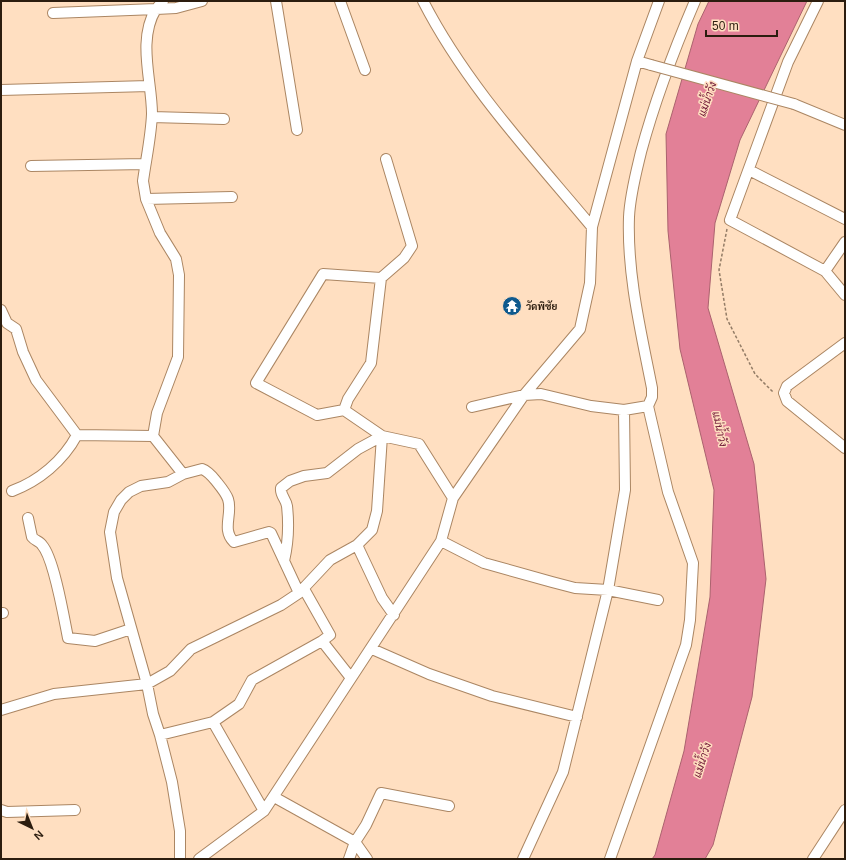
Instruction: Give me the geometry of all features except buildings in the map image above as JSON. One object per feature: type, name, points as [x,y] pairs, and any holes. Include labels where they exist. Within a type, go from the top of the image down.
[{"type":"street","points":[[163,1],[151,17],[148,30],[149,86],[152,117],[143,181],[146,199],[160,233],[176,259],[179,275],[178,357],[157,413],[153,436],[183,474]]},
{"type":"street","points":[[52,13],[176,8],[202,1]]},
{"type":"street","points":[[276,1],[297,130]]},
{"type":"street","points":[[340,1],[365,70]]},
{"type":"street","points":[[423,1],[438,30],[490,105],[592,227]]},
{"type":"street","points":[[199,859],[264,811],[442,541],[453,498],[524,395],[580,329],[590,283],[592,227],[637,61],[660,1]]},
{"type":"street","points":[[610,859],[686,645],[690,620],[693,563],[668,492],[648,406],[652,397],[652,388],[632,285],[629,218],[631,198],[650,119],[671,55],[695,1]]},
{"type":"street","points":[[818,1],[791,56],[730,220],[825,271],[845,295]]},
{"type":"street","points":[[637,61],[794,104],[845,125]]},
{"type":"street","points":[[1,90],[149,86]]},
{"type":"street","points":[[152,117],[224,119]]},
{"type":"street","points":[[344,410],[348,399],[371,363],[381,278],[404,258],[412,246],[386,159]]},
{"type":"street","points":[[31,166],[145,164]]},
{"type":"street","points":[[749,170],[845,219]]},
{"type":"street","points":[[146,199],[232,197]]},
{"type":"street","points":[[825,271],[845,242]]},
{"type":"street","points":[[381,278],[323,274],[256,383],[317,415],[344,410],[382,436],[419,444],[453,498]]},
{"type":"street","points":[[1,310],[4,324],[16,329],[23,352],[36,380],[77,436]]},
{"type":"street","points":[[844,346],[787,386],[784,392],[787,401],[845,448]]},
{"type":"street","points":[[472,407],[524,395],[547,394],[591,406],[624,410],[648,406]]},
{"type":"street","points":[[523,859],[563,772],[608,590],[625,490],[624,410]]},
{"type":"street","points":[[77,436],[153,436]]},
{"type":"street","points":[[12,491],[32,483],[64,456],[77,436]]},
{"type":"street","points":[[1,710],[54,694],[147,684],[170,671],[191,649],[281,605],[301,591],[330,560],[357,545],[372,530],[377,511],[382,436]]},
{"type":"street","points":[[284,561],[287,505],[281,490],[283,486],[304,476],[328,473],[358,449],[382,436]]},
{"type":"street","points":[[160,735],[213,722],[239,704],[252,680],[330,635],[301,591],[270,532],[234,542],[230,537],[228,526],[229,500],[222,489],[205,470],[199,469],[183,474],[168,482],[141,486],[125,496],[114,512],[110,532],[117,578],[147,684],[153,714],[172,782],[180,831],[180,859]]},
{"type":"street","points":[[28,518],[32,537],[42,544],[48,557],[59,594],[68,638],[95,641],[131,629]]},
{"type":"street","points":[[442,541],[484,563],[575,588],[608,590],[658,600]]},
{"type":"street","points":[[357,545],[382,598],[394,615]]},
{"type":"street","points":[[322,641],[351,678]]},
{"type":"street","points":[[372,649],[429,674],[492,696],[577,717]]},
{"type":"street","points":[[213,722],[264,811]]},
{"type":"street","points":[[349,859],[355,842],[366,825],[381,793],[449,806]]},
{"type":"street","points":[[274,797],[355,842],[367,859]]},
{"type":"street","points":[[1,810],[7,812],[75,810]]},
{"type":"street","points":[[813,859],[845,810]]},
{"type":"path","points":[[730,220],[720,255],[719,270],[727,319],[754,374],[771,392],[787,401]]},
{"type":"water","name":"แม่น้ำวัง","points":[[709,1],[807,1],[740,140],[715,223],[708,308],[754,464],[766,579],[752,697],[713,845],[705,859],[652,859],[655,855],[684,751],[710,597],[714,490],[680,349],[668,231],[666,134],[698,24]]},
{"type":"place","name":"วัดพิชัย","points":[[512,306]]}]
